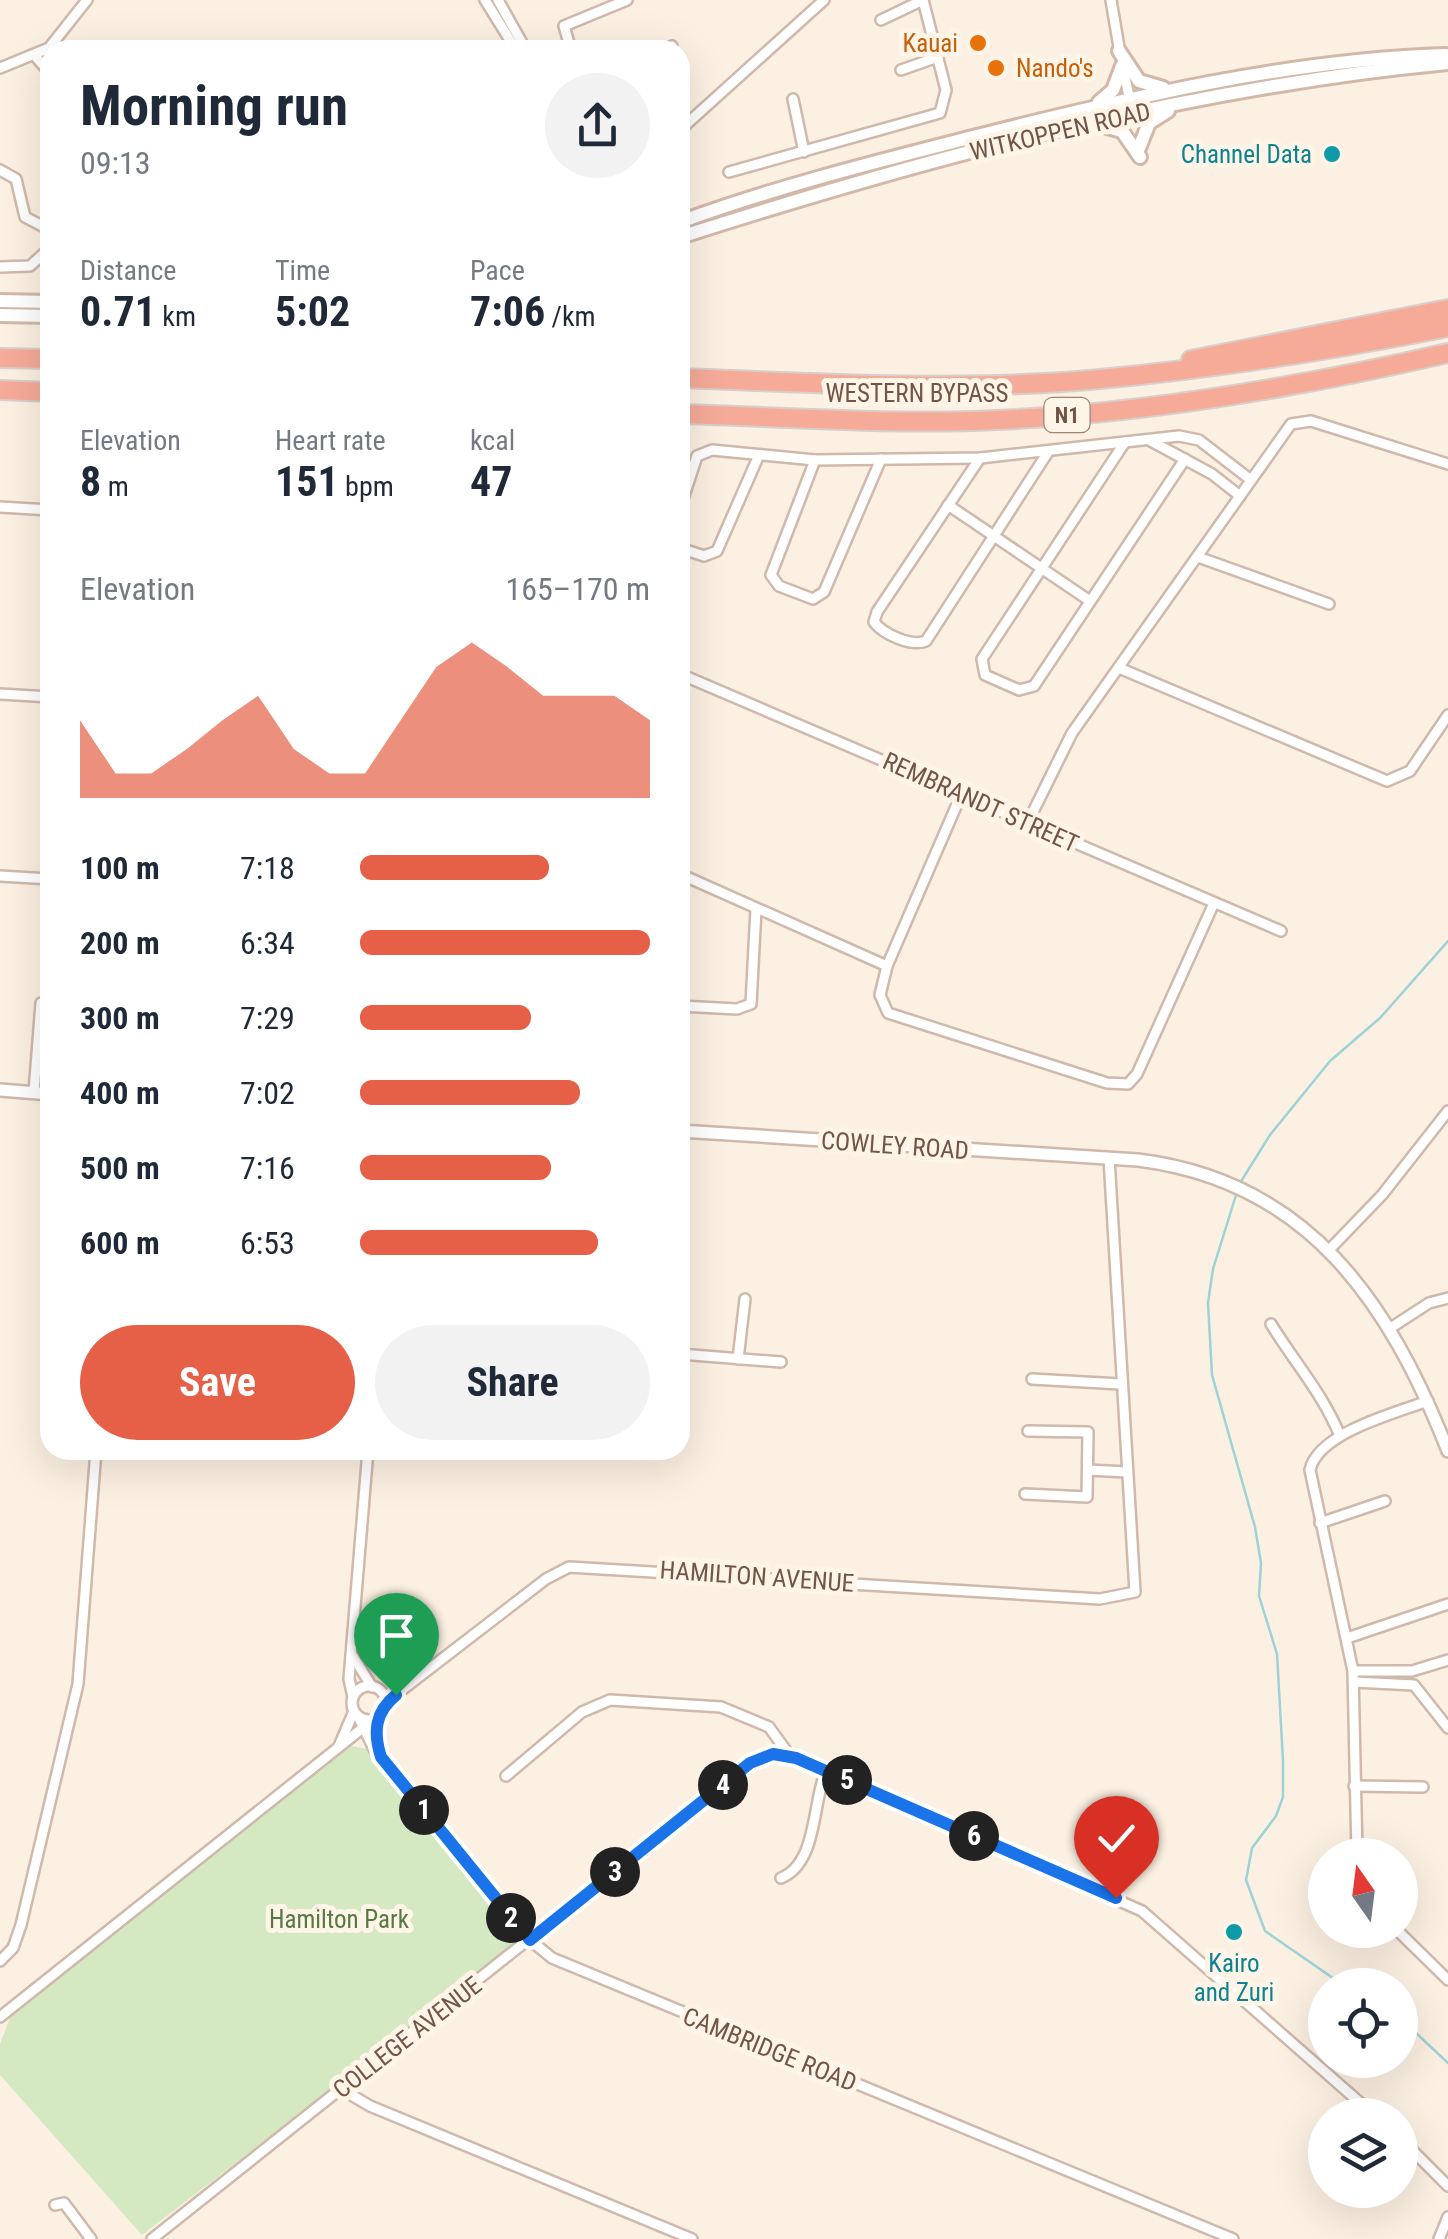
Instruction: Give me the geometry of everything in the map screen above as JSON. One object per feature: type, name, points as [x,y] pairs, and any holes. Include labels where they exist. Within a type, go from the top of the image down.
[{"type":"highway","points":[[1122,376],[1448,309]]},
{"type":"highway","name":"WESTERN BYPASS","points":[[690,378],[915,386],[1122,376],[1247,364],[1448,327]]},
{"type":"highway","name":"WESTERN BYPASS","points":[[690,414],[996,420],[1102,412],[1346,376],[1448,354]]},
{"type":"highway","points":[[0,358],[40,360]]},
{"type":"highway","points":[[0,390],[40,392]]},
{"type":"main road","points":[[1120,51],[1144,85],[1184,88]]},
{"type":"main road","name":"WITKOPPEN ROAD","points":[[690,217],[1130,98],[1328,64],[1448,55]]},
{"type":"main road","name":"WITKOPPEN ROAD","points":[[690,234],[871,178],[1067,128],[1367,71],[1448,63]]},
{"type":"main road","points":[[1078,110],[1111,93],[1122,66]]},
{"type":"main road","points":[[1067,128],[1116,128],[1140,153],[1151,120],[1194,101]]},
{"type":"main road","points":[[0,301],[40,302]]},
{"type":"main road","points":[[0,315],[40,316]]},
{"type":"street","points":[[59,40],[88,0]]},
{"type":"street","points":[[485,0],[510,40]]},
{"type":"street","points":[[498,0],[520,40]]},
{"type":"street","points":[[568,40],[564,26],[627,0]]},
{"type":"street","points":[[690,121],[824,0]]},
{"type":"street","points":[[729,172],[940,113],[947,98],[923,0],[881,20]]},
{"type":"street","points":[[1111,0],[1133,114]]},
{"type":"street","points":[[0,68],[40,53]]},
{"type":"street","points":[[35,56],[40,62]]},
{"type":"street","points":[[901,70],[938,57]]},
{"type":"street","points":[[793,99],[804,152]]},
{"type":"street","points":[[0,170],[16,180],[25,217],[40,225]]},
{"type":"street","points":[[0,267],[30,266],[40,257]]},
{"type":"street","points":[[1028,822],[1072,734],[1292,424],[1300,420],[1448,464]]},
{"type":"street","points":[[690,482],[701,453],[815,460],[980,458],[1179,436],[1200,440],[1251,480]]},
{"type":"street","points":[[1150,440],[1240,496]]},
{"type":"street","points":[[1125,442],[982,659],[985,675],[1019,690],[1030,689],[1185,459]]},
{"type":"street","points":[[980,458],[877,612],[874,622],[878,628],[917,644],[926,641],[1048,452]]},
{"type":"street","points":[[690,550],[714,554],[760,455]]},
{"type":"street","points":[[815,460],[770,575],[779,586],[814,599],[824,592],[882,459]]},
{"type":"street","points":[[948,505],[1090,601]]},
{"type":"street","points":[[0,507],[40,509]]},
{"type":"street","points":[[1198,557],[1330,604]]},
{"type":"street","points":[[1119,668],[1387,781],[1402,778],[1410,771],[1448,715]]},
{"type":"street","name":"REMBRANDT STREET","points":[[690,678],[1281,931]]},
{"type":"street","points":[[0,694],[40,696]]},
{"type":"street","points":[[961,794],[888,966],[880,1002],[888,1013],[1122,1085],[1138,1074],[1214,904]]},
{"type":"street","points":[[0,876],[40,879]]},
{"type":"street","points":[[690,879],[888,966]]},
{"type":"street","points":[[690,1007],[737,1009],[751,1004],[756,909]]},
{"type":"street","points":[[34,1092],[40,1002]]},
{"type":"street","points":[[0,1090],[40,1093]]},
{"type":"street","points":[[1329,1250],[1382,1195],[1448,1111]]},
{"type":"street","name":"COWLEY ROAD","points":[[690,1132],[1109,1158],[1194,1169],[1230,1182],[1294,1218],[1329,1250],[1389,1328],[1428,1401],[1448,1451]]},
{"type":"street","points":[[1088,1470],[1127,1472],[1109,1158]]},
{"type":"street","points":[[1389,1328],[1430,1303],[1448,1298]]},
{"type":"street","points":[[738,1359],[745,1299]]},
{"type":"street","points":[[1271,1324],[1297,1366],[1321,1392],[1340,1436]]},
{"type":"street","points":[[690,1355],[782,1362]]},
{"type":"street","points":[[1032,1379],[1120,1384]]},
{"type":"street","points":[[1356,1838],[1354,1676],[1320,1523],[1312,1462],[1322,1446],[1340,1436],[1428,1401]]},
{"type":"street","points":[[1025,1494],[1087,1497],[1088,1432],[1028,1431]]},
{"type":"street","points":[[0,1961],[13,1948],[22,1925],[78,1684],[95,1460]]},
{"type":"street","points":[[342,1746],[356,1713],[352,1656],[367,1460]]},
{"type":"street","name":"HAMILTON AVENUE","points":[[385,1704],[546,1579],[569,1567],[1100,1600],[1135,1592],[1127,1472]]},
{"type":"street","points":[[1320,1523],[1385,1500]]},
{"type":"street","points":[[1347,1638],[1448,1604]]},
{"type":"street","points":[[0,2000],[4,2013],[364,1730],[385,1704],[352,1656]]},
{"type":"street","points":[[1354,1676],[1412,1672],[1448,1660]]},
{"type":"street","points":[[1354,1676],[1414,1685],[1448,1728]]},
{"type":"street","points":[[353,1697],[358,1690],[404,1689]]},
{"type":"street","points":[[506,1776],[582,1712],[610,1700],[721,1708],[769,1727],[790,1756],[1142,1911],[1355,2098]]},
{"type":"street","points":[[356,1713],[377,1717]]},
{"type":"street","name":"CAMBRIDGE ROAD","points":[[356,1713],[378,1753],[530,1940],[564,1964],[1234,2239]]},
{"type":"street","points":[[342,1746],[378,1753],[374,1731],[377,1717]]},
{"type":"street","name":"COLLEGE AVENUE","points":[[154,2238],[750,1763],[765,1755],[790,1756]]},
{"type":"street","points":[[782,1878],[794,1870],[813,1830],[816,1796],[826,1771]]},
{"type":"street","points":[[1354,1786],[1423,1787]]},
{"type":"street","points":[[1416,1948],[1448,1980]]},
{"type":"street","points":[[341,2088],[379,2110],[692,2239]]},
{"type":"street","points":[[1418,2156],[1448,2186]]},
{"type":"street","points":[[55,2205],[64,2203],[91,2239]]},
{"type":"street","points":[[1439,2239],[1448,2218]]},
{"type":"green space","name":"Hamilton Park","points":[[342,1749],[367,1749],[528,1939],[142,2235],[0,2075],[0,2044],[11,2015]]},
{"type":"waterway","points":[[1240,1183],[1270,1135],[1330,1061],[1380,1018],[1448,941]]},
{"type":"waterway","points":[[1236,1195],[1213,1269],[1208,1303],[1212,1375],[1255,1527],[1261,1563],[1259,1596],[1277,1654],[1283,1761],[1283,1797],[1276,1816],[1252,1848],[1246,1880],[1265,1931],[1318,1968]]},
{"type":"waterway","points":[[1418,2035],[1448,2063]]},
{"type":"place","name":"Kauai","points":[[978,43]]},
{"type":"place","name":"Nando's","points":[[996,68]]},
{"type":"place","name":"Channel Data","points":[[1332,154]]},
{"type":"place","name":"Kairo and Zuri","points":[[1234,1932]]},
{"type":"route","points":[[396,1695],[385,1704],[374,1731],[381,1757],[530,1940],[750,1763],[773,1754],[796,1758],[1116,1898]]}]
